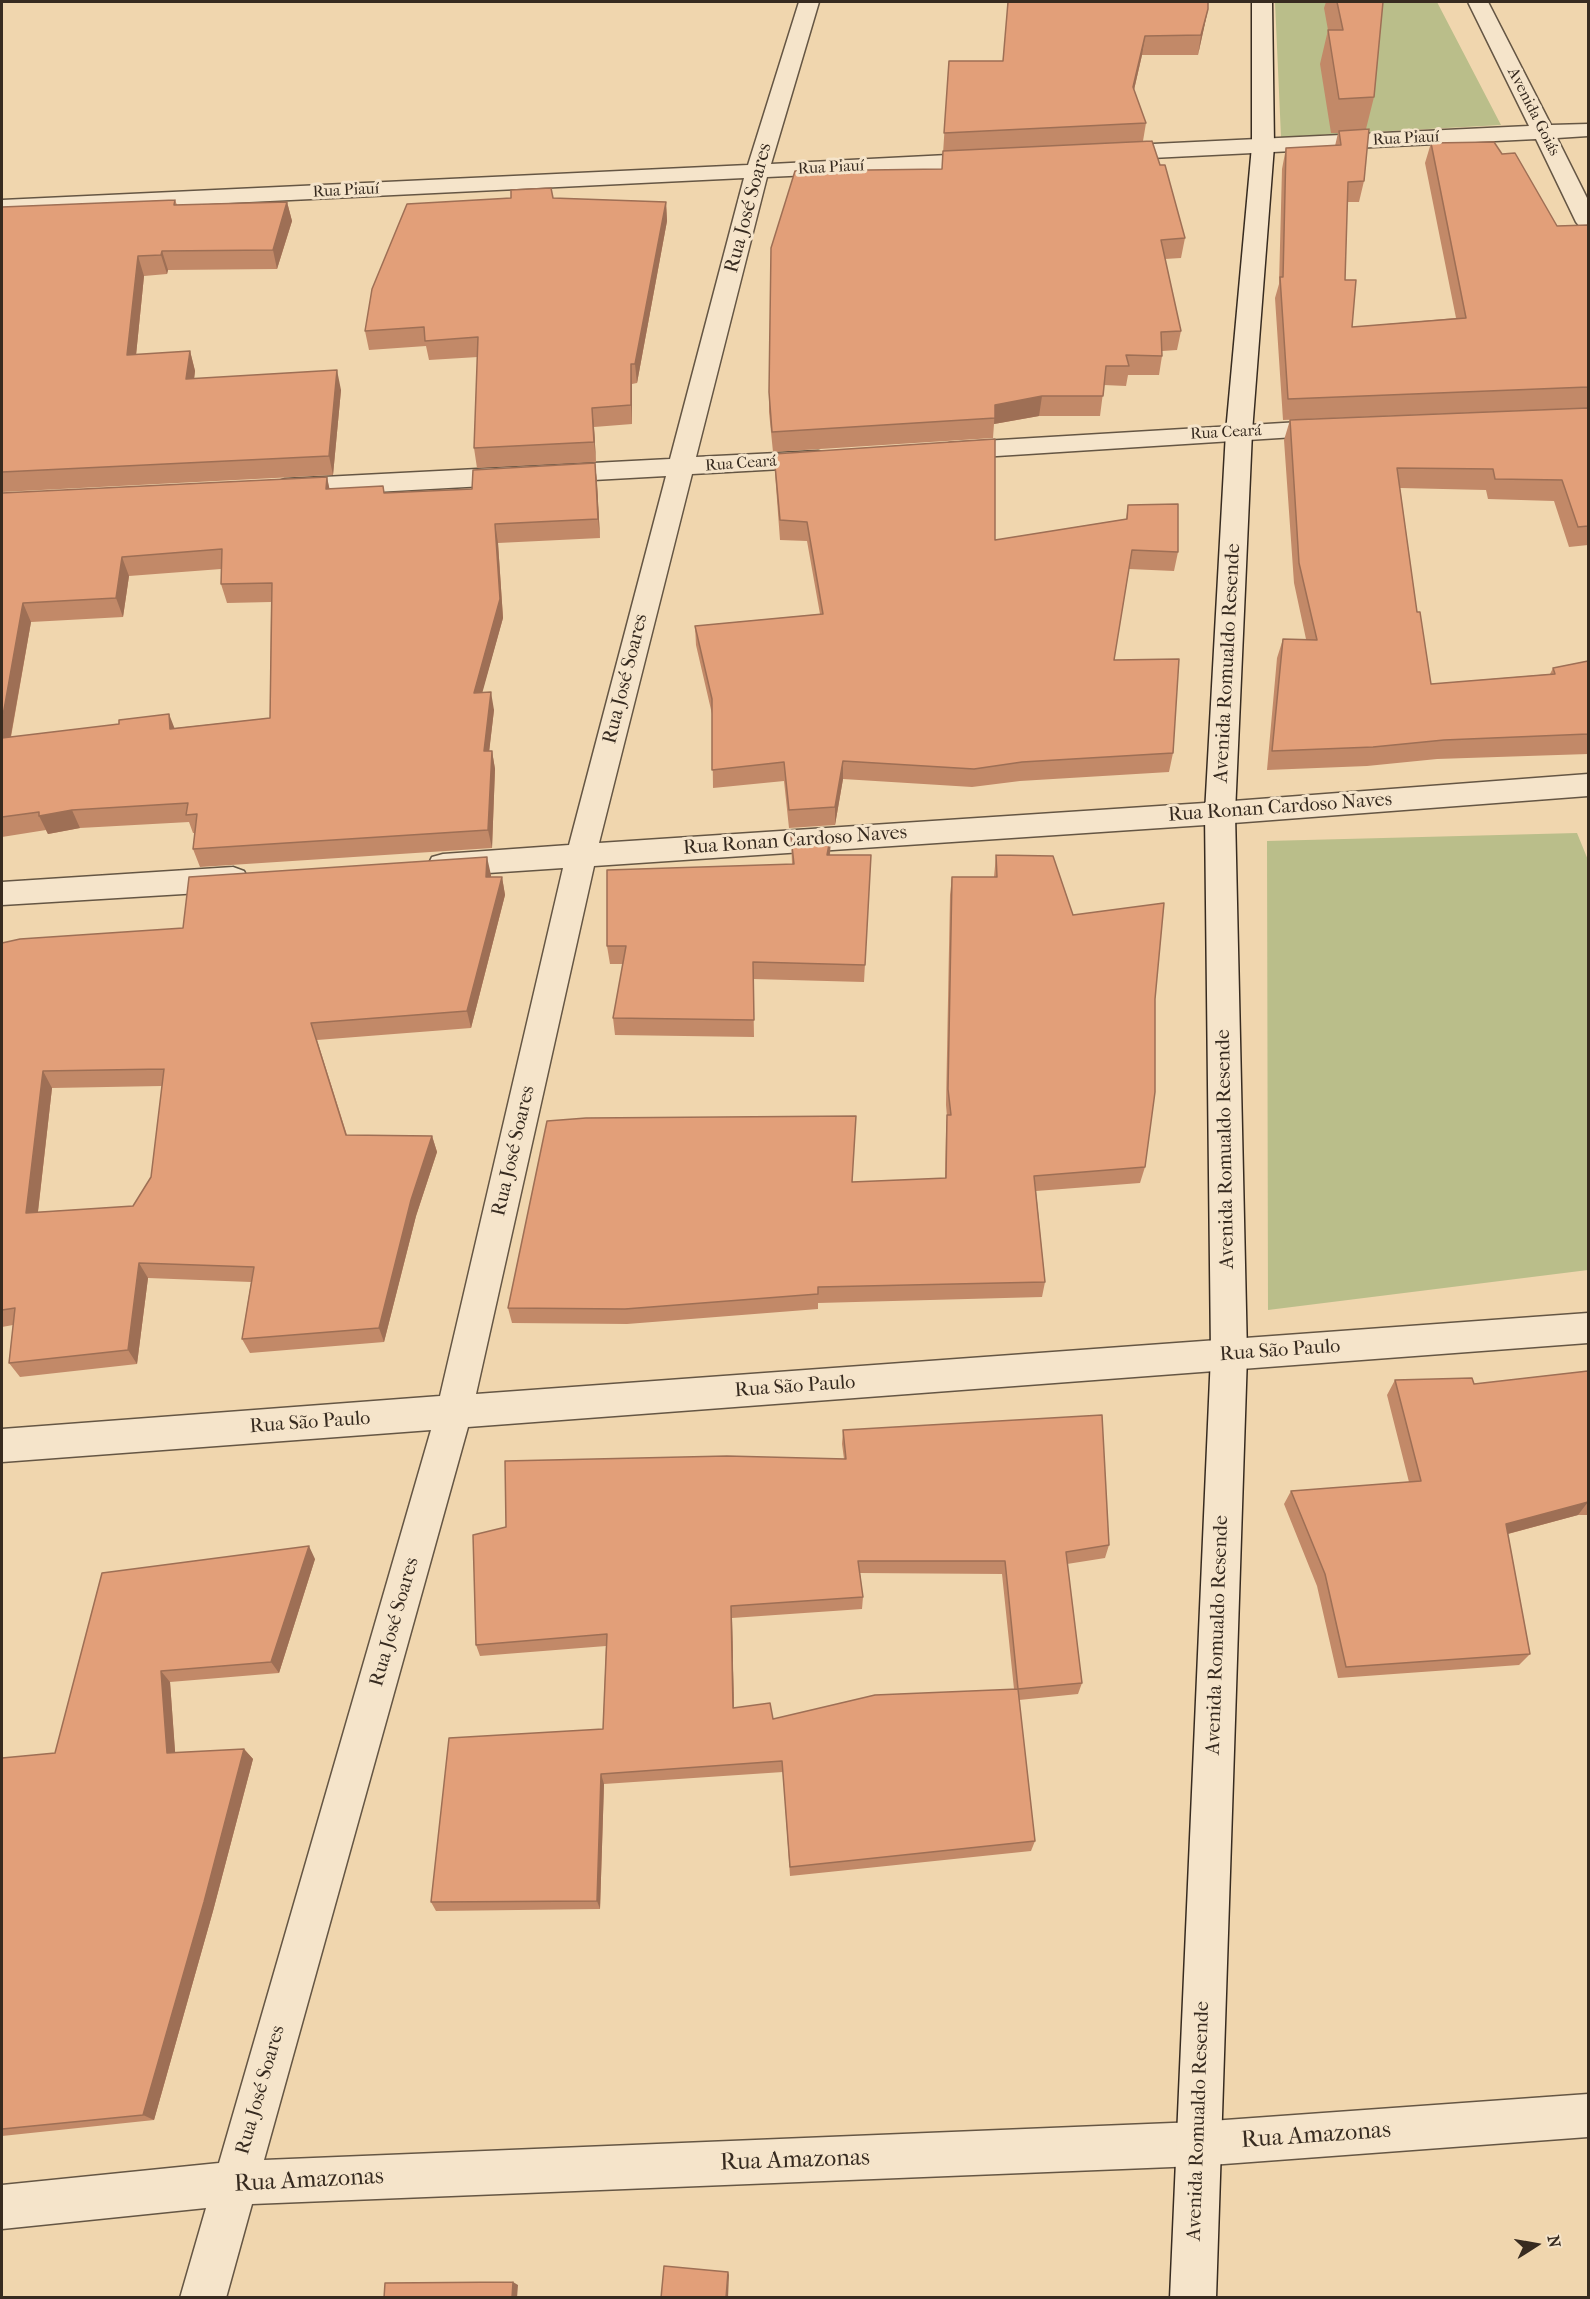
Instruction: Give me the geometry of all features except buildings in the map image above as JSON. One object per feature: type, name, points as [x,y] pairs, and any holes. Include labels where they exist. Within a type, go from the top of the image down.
[{"type":"street","name":"Rua José Soares","points":[[203,2298],[454,1412],[581,856],[757,172],[809,2]]},
{"type":"street","name":"Avenida Romualdo Resende","points":[[1193,2298],[1197,2144],[1229,1355],[1220,813],[1239,432],[1263,146],[1262,2]]},
{"type":"street","name":"Avenida Goiás","points":[[1478,2],[1588,222]]},
{"type":"street","name":"Rua Piauí","points":[[1086,155],[1588,130]]},
{"type":"street","name":"Rua Piauí","points":[[2,207],[1004,159]]},
{"type":"street","name":"Rua Ceará","points":[[930,452],[1239,432],[1356,427]]},
{"type":"street","name":"Rua Ceará","points":[[264,489],[680,468],[847,457]]},
{"type":"street","name":"Rua Ronan Cardoso Naves","points":[[415,867],[1220,813],[1588,785]]},
{"type":"street","points":[[2,894],[262,877]]},
{"type":"street","name":"Rua São Paulo","points":[[2,1445],[1588,1328]]},
{"type":"street","name":"Rua Amazonas","points":[[2,2206],[235,2183],[1197,2144],[1588,2116]]},
{"type":"green space","points":[[1275,2],[1437,2],[1501,125],[1281,137]]},
{"type":"green space","points":[[1577,833],[1588,860],[1588,1270],[1268,1310],[1267,841]]}]
